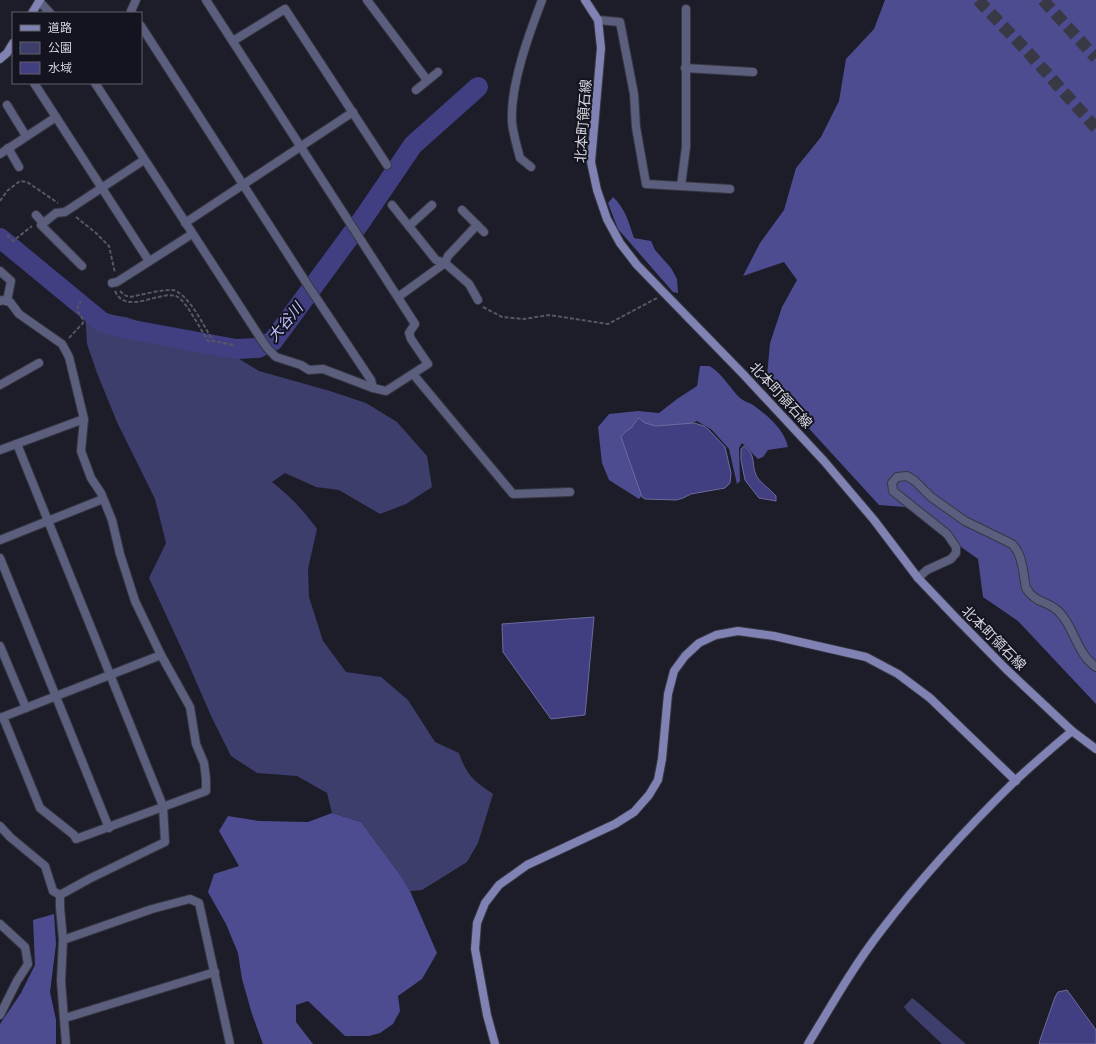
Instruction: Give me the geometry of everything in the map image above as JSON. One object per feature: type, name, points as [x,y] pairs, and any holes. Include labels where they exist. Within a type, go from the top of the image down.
[{"type":"street","points":[[132,12],[136,0]]},
{"type":"street","points":[[96,84],[263,342],[276,357],[301,365],[309,370],[323,369],[373,388],[386,390],[428,364],[409,333],[415,324],[358,238],[352,224],[206,0]]},
{"type":"street","points":[[366,0],[427,80]]},
{"type":"street","points":[[531,167],[520,158],[512,121],[514,95],[524,52],[542,0]]},
{"type":"street","name":"北本町領石線","points":[[584,0],[598,20],[601,48],[592,162],[597,190],[607,219],[620,243],[637,265],[743,374],[824,461],[874,520],[918,578],[1006,669],[1072,731],[1096,748]]},
{"type":"street","points":[[33,12],[39,1],[49,12]]},
{"type":"street","points":[[233,41],[285,9],[387,165]]},
{"type":"street","points":[[682,186],[686,147],[686,10]]},
{"type":"street","points":[[598,20],[620,22],[634,94],[636,127],[646,184],[730,189]]},
{"type":"street","points":[[142,28],[311,290],[371,380],[373,388]]},
{"type":"street","points":[[0,60],[12,45]]},
{"type":"street","points":[[685,68],[753,72]]},
{"type":"street","points":[[416,90],[438,72]]},
{"type":"street","points":[[35,84],[148,261]]},
{"type":"street","points":[[7,105],[26,136]]},
{"type":"street","points":[[185,223],[353,112]]},
{"type":"street","points":[[0,154],[56,117]]},
{"type":"street","points":[[8,148],[19,167]]},
{"type":"street","points":[[42,224],[56,213],[65,212],[144,160]]},
{"type":"street","points":[[392,205],[436,260],[445,263],[469,284],[478,300]]},
{"type":"street","points":[[409,226],[432,205]]},
{"type":"street","points":[[462,210],[484,232]]},
{"type":"street","points":[[36,215],[42,224],[82,266]]},
{"type":"street","points":[[398,297],[445,263],[448,256],[477,225]]},
{"type":"street","points":[[115,283],[192,234]]},
{"type":"street","points":[[0,271],[11,281],[3,301],[10,302],[19,314],[62,344],[69,357],[84,419],[81,452],[91,478],[103,499],[112,520],[132,594],[161,655],[190,707],[196,744],[204,763],[206,791],[76,839],[74,835],[40,808],[2,718],[161,655]]},
{"type":"street","points":[[0,386],[39,363]]},
{"type":"street","points":[[413,374],[513,494],[570,492]]},
{"type":"street","points":[[0,450],[84,419]]},
{"type":"street","points":[[17,444],[163,806],[165,842],[89,879],[60,895]]},
{"type":"street","points":[[918,578],[927,570],[952,559],[956,553],[956,547],[947,534],[893,491],[892,483],[897,477],[902,476],[907,476],[915,480],[931,497],[965,521],[1012,544],[1017,550],[1021,559],[1028,592],[1034,598],[1059,611],[1070,627],[1082,651],[1090,662],[1096,667]]},
{"type":"street","points":[[0,540],[103,499]]},
{"type":"street","points":[[0,558],[109,828]]},
{"type":"street","points":[[495,1044],[487,1015],[475,949],[477,923],[485,903],[498,885],[527,865],[615,824],[634,812],[649,795],[658,780],[662,759],[668,694],[674,671],[684,656],[699,643],[716,635],[738,632],[774,636],[866,657],[898,674],[930,698],[1016,781]]},
{"type":"street","points":[[0,646],[26,708]]},
{"type":"street","points":[[808,1044],[856,966],[879,933],[919,883],[1016,781],[1072,731]]},
{"type":"street","points":[[0,826],[10,837],[45,866],[53,891],[60,895]]},
{"type":"street","points":[[60,895],[63,940],[61,981],[66,1044]]},
{"type":"street","points":[[63,940],[152,909],[190,899],[199,903],[230,1044]]},
{"type":"street","points":[[0,924],[25,947],[28,964],[17,981],[0,1016]]},
{"type":"street","points":[[65,1018],[215,972]]},
{"type":"path","points":[[0,201],[7,191],[20,181],[27,182],[68,210],[96,233],[108,246],[116,294],[119,297],[130,301],[140,302],[170,295],[177,297],[190,312],[208,341],[233,345]]},
{"type":"path","points":[[7,235],[13,241],[33,226],[42,224]]},
{"type":"path","points":[[115,283],[124,295],[130,297],[170,290],[179,292],[190,304],[213,341]]},
{"type":"path","points":[[478,300],[484,309],[502,317],[524,319],[549,315],[608,324],[665,294]]},
{"type":"path","points":[[66,350],[69,348],[68,339],[83,323],[83,320],[77,310],[77,307],[81,301]]},
{"type":"green space","points":[[85,311],[126,317],[191,340],[225,350],[259,371],[366,403],[397,422],[427,456],[432,487],[406,504],[380,514],[339,490],[316,487],[285,473],[272,482],[296,504],[317,529],[308,569],[309,597],[323,641],[346,672],[381,677],[408,700],[435,742],[459,753],[465,767],[472,777],[493,794],[478,843],[467,862],[422,890],[410,891],[401,876],[361,822],[332,813],[327,793],[297,776],[257,773],[231,756],[212,718],[149,578],[166,543],[155,499],[117,422],[97,373],[87,344]]},
{"type":"green space","points":[[912,998],[966,1044],[942,1044],[904,1007]]},
{"type":"shaded area","points":[[885,0],[1096,0],[1096,704],[1018,621],[983,597],[978,559],[905,507],[879,505],[781,398],[767,376],[770,343],[782,307],[797,280],[784,262],[743,276],[760,243],[784,210],[796,168],[821,137],[839,101],[846,59],[874,29]]},
{"type":"shaded area","points":[[613,197],[624,211],[634,238],[651,241],[655,250],[671,268],[677,279],[678,293],[673,292],[618,229],[608,203]]},
{"type":"shaded area","points":[[700,366],[709,366],[713,368],[721,375],[736,394],[764,413],[779,428],[788,447],[768,450],[763,457],[758,459],[742,443],[739,448],[740,481],[737,484],[729,449],[712,430],[697,421],[681,428],[646,490],[639,499],[609,480],[602,463],[598,427],[609,414],[638,411],[659,413],[697,386]]},
{"type":"shaded area","points":[[332,813],[361,822],[401,876],[410,891],[437,953],[422,979],[398,996],[400,1011],[393,1024],[380,1033],[369,1036],[345,1036],[308,1001],[296,1005],[296,1022],[313,1044],[263,1044],[252,1014],[242,979],[238,953],[226,924],[208,892],[214,874],[239,866],[219,831],[228,816],[259,821],[308,822]]},
{"type":"shaded area","points":[[54,914],[56,944],[50,992],[56,1020],[56,1044],[0,1044],[0,1024],[21,993],[35,965],[33,920]]},
{"type":"water","points":[[639,418],[645,423],[656,426],[694,423],[704,426],[725,447],[731,473],[730,483],[725,488],[691,494],[676,500],[645,499],[642,497],[621,437]]},
{"type":"water","points":[[744,446],[753,458],[754,470],[757,478],[776,496],[776,501],[759,498],[745,480],[741,460],[741,449]]},
{"type":"water","points":[[594,617],[585,715],[551,719],[503,652],[502,624]]},
{"type":"water","points":[[1067,990],[1096,1030],[1096,1044],[1039,1043],[1055,997],[1058,992]]},
{"type":"waterway","name":"大谷川","points":[[0,238],[102,322],[122,328],[236,349],[258,348],[273,341],[362,220],[413,145],[478,87]]},
{"type":"tunnel","points":[[978,0],[1026,50],[1096,128]]},
{"type":"tunnel","points":[[1043,0],[1096,58]]}]
